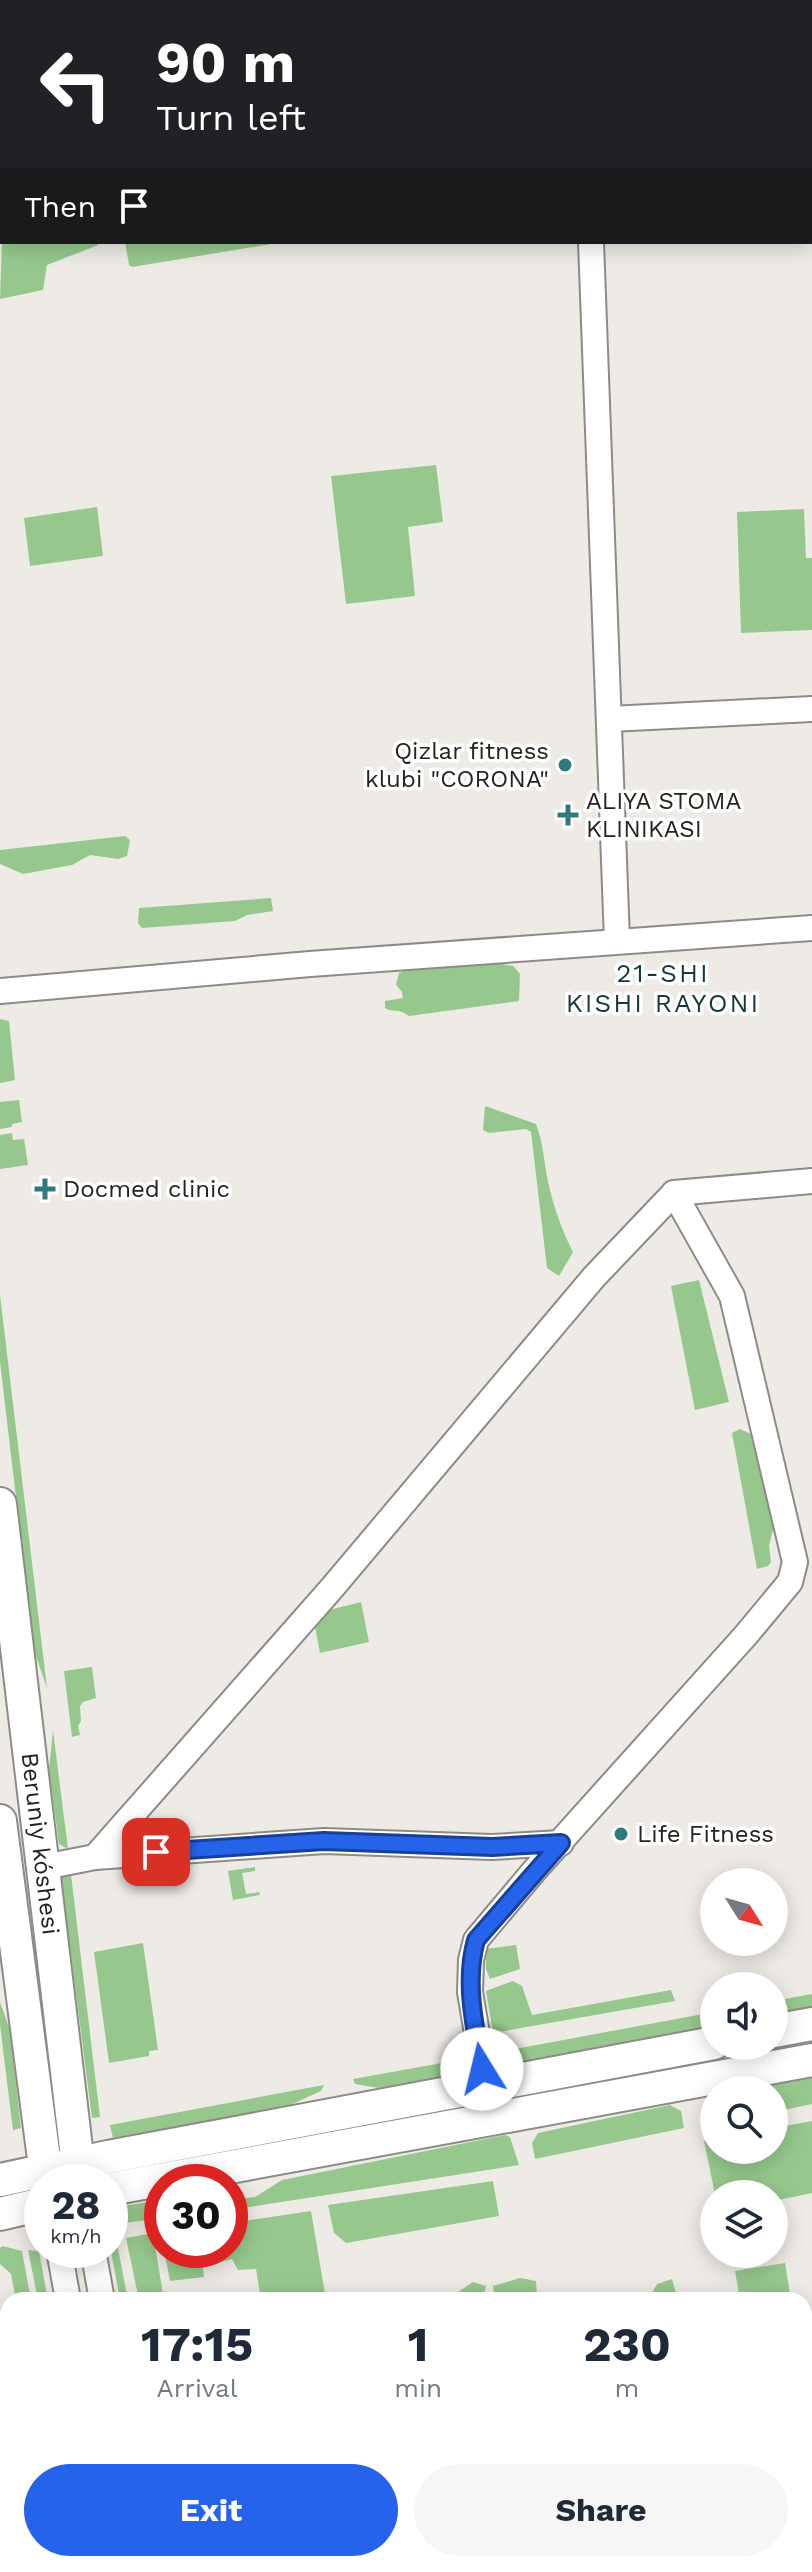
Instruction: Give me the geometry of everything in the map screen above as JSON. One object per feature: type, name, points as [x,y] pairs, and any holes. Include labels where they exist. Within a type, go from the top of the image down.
[{"type":"main road","name":"Beruniy kóshesi","points":[[0,1504],[78,2164]]},
{"type":"main road","name":"Beruniy kóshesi","points":[[0,1821],[44,2164]]},
{"type":"main road","points":[[788,2028],[812,2024]]},
{"type":"main road","points":[[128,2175],[486,2087],[700,2046]]},
{"type":"main road","points":[[128,2175],[812,2060]]},
{"type":"main road","points":[[38,2124],[59,2128],[72,2118]]},
{"type":"main road","points":[[0,2180],[24,2178]]},
{"type":"main road","points":[[0,2194],[0,2211],[24,2207]]},
{"type":"street","points":[[591,244],[617,941]]},
{"type":"street","points":[[609,719],[812,709]]},
{"type":"street","points":[[0,991],[310,964],[812,928]]},
{"type":"street","points":[[95,1857],[332,1588],[594,1277],[674,1193],[812,1181]]},
{"type":"street","points":[[486,2087],[470,1992],[471,1960],[476,1940],[724,1661],[790,1582],[795,1562],[732,1296],[674,1193]]},
{"type":"street","points":[[44,1867],[95,1857],[324,1841],[492,1847],[561,1843]]},
{"type":"street","points":[[70,2292],[74,2268]]},
{"type":"street","points":[[85,2268],[98,2292]]},
{"type":"green space","points":[[2,244],[98,244],[47,265],[43,290],[0,299]]},
{"type":"green space","points":[[125,244],[272,244],[132,267]]},
{"type":"green space","points":[[436,465],[443,522],[408,527],[415,596],[346,604],[331,476]]},
{"type":"green space","points":[[97,507],[103,556],[30,566],[24,518]]},
{"type":"green space","points":[[804,509],[806,558],[812,558],[812,630],[741,633],[737,512]]},
{"type":"green space","points":[[125,836],[130,840],[127,856],[118,859],[90,855],[72,865],[23,874],[0,864],[0,850]]},
{"type":"green space","points":[[271,898],[273,911],[247,915],[235,921],[142,928],[138,923],[139,908]]},
{"type":"green space","points":[[469,959],[513,966],[520,974],[519,1001],[409,1016],[385,1008],[385,1001],[403,998],[396,985],[399,973],[422,963]]},
{"type":"green space","points":[[0,1019],[9,1021],[15,1080],[0,1083]]},
{"type":"green space","points":[[19,1100],[22,1122],[0,1129],[0,1102]]},
{"type":"green space","points":[[485,1106],[536,1124],[553,1203],[573,1252],[559,1276],[547,1268],[531,1132],[526,1129],[489,1133],[483,1130]]},
{"type":"green space","points":[[12,1133],[13,1140],[24,1139],[28,1165],[0,1169],[0,1135]]},
{"type":"green space","points":[[699,1280],[729,1402],[695,1410],[671,1286]]},
{"type":"green space","points":[[0,1295],[47,1688],[34,1650],[0,1362]]},
{"type":"green space","points":[[740,1429],[751,1434],[776,1517],[769,1546],[771,1562],[757,1569],[732,1433]]},
{"type":"green space","points":[[361,1602],[369,1642],[320,1653],[315,1627],[329,1610]]},
{"type":"green space","points":[[92,1667],[96,1698],[80,1706],[80,1735],[72,1737],[64,1671]]},
{"type":"green space","points":[[53,1730],[68,1849],[59,1844],[49,1770]]},
{"type":"green space","points":[[70,1866],[100,2117],[92,2118],[61,1877]]},
{"type":"green space","points":[[255,1867],[255,1871],[242,1873],[246,1894],[259,1892],[260,1895],[233,1900],[228,1871]]},
{"type":"green space","points":[[143,1943],[158,2050],[149,2051],[149,2056],[109,2063],[94,1952]]},
{"type":"green space","points":[[516,1945],[520,1969],[490,1979],[486,1969],[486,1949]]},
{"type":"green space","points":[[513,1981],[522,1986],[532,2015],[671,1990],[675,2001],[493,2033],[486,1991]]},
{"type":"green space","points":[[812,1994],[812,2008],[788,2012],[788,1998]]},
{"type":"green space","points":[[0,2002],[10,2030],[21,2128],[13,2130],[0,2025]]},
{"type":"green space","points":[[700,2015],[700,2029],[504,2065],[495,2059],[493,2053]]},
{"type":"green space","points":[[475,2057],[476,2066],[467,2074],[379,2088],[355,2084],[353,2079]]},
{"type":"green space","points":[[812,2077],[812,2104],[788,2109],[788,2082]]},
{"type":"green space","points":[[324,2085],[321,2091],[290,2105],[113,2138],[110,2125]]},
{"type":"green space","points":[[670,2105],[681,2111],[684,2128],[535,2159],[532,2143],[538,2133]]},
{"type":"green space","points":[[812,2121],[812,2193],[788,2198],[788,2180],[712,2180],[709,2164],[788,2164],[788,2125]]},
{"type":"green space","points":[[505,2135],[510,2137],[519,2165],[248,2207],[248,2198],[255,2197],[282,2180]]},
{"type":"green space","points":[[493,2181],[499,2216],[346,2243],[334,2233],[328,2205]]},
{"type":"green space","points":[[144,2203],[144,2220],[128,2223],[128,2205]]},
{"type":"green space","points":[[311,2211],[325,2292],[260,2292],[256,2269],[238,2270],[248,2268],[248,2220]]},
{"type":"green space","points":[[144,2235],[144,2268],[159,2268],[163,2292],[137,2292],[128,2238]]},
{"type":"green space","points":[[3,2246],[22,2251],[30,2292],[14,2292],[11,2274],[0,2264],[0,2248]]},
{"type":"green space","points":[[32,2268],[42,2268],[47,2292],[36,2292]]},
{"type":"green space","points":[[114,2268],[122,2268],[126,2292],[119,2292]]},
{"type":"green space","points":[[167,2268],[203,2268],[204,2277],[170,2281]]},
{"type":"green space","points":[[786,2268],[790,2292],[739,2292],[735,2271]]},
{"type":"green space","points":[[520,2278],[536,2281],[537,2292],[494,2292],[493,2286]]},
{"type":"green space","points":[[672,2279],[676,2292],[652,2292],[657,2284]]},
{"type":"green space","points":[[473,2282],[486,2286],[485,2292],[458,2292]]},
{"type":"place","name":"Qizlar fitness klubi \"CORONA\"","points":[[565,765]]},
{"type":"place","name":"ALIYA STOMA KLINIKASI","points":[[568,815]]},
{"type":"place","name":"Docmed clinic","points":[[45,1189]]},
{"type":"place","name":"Life Fitness","points":[[621,1834]]},
{"type":"district","name":"21-SHI KISHI RAYONI","points":[[663,988]]},
{"type":"route","points":[[156,1852],[324,1841],[492,1847],[561,1843],[476,1940],[471,1960],[470,1992],[482,2069]]}]
